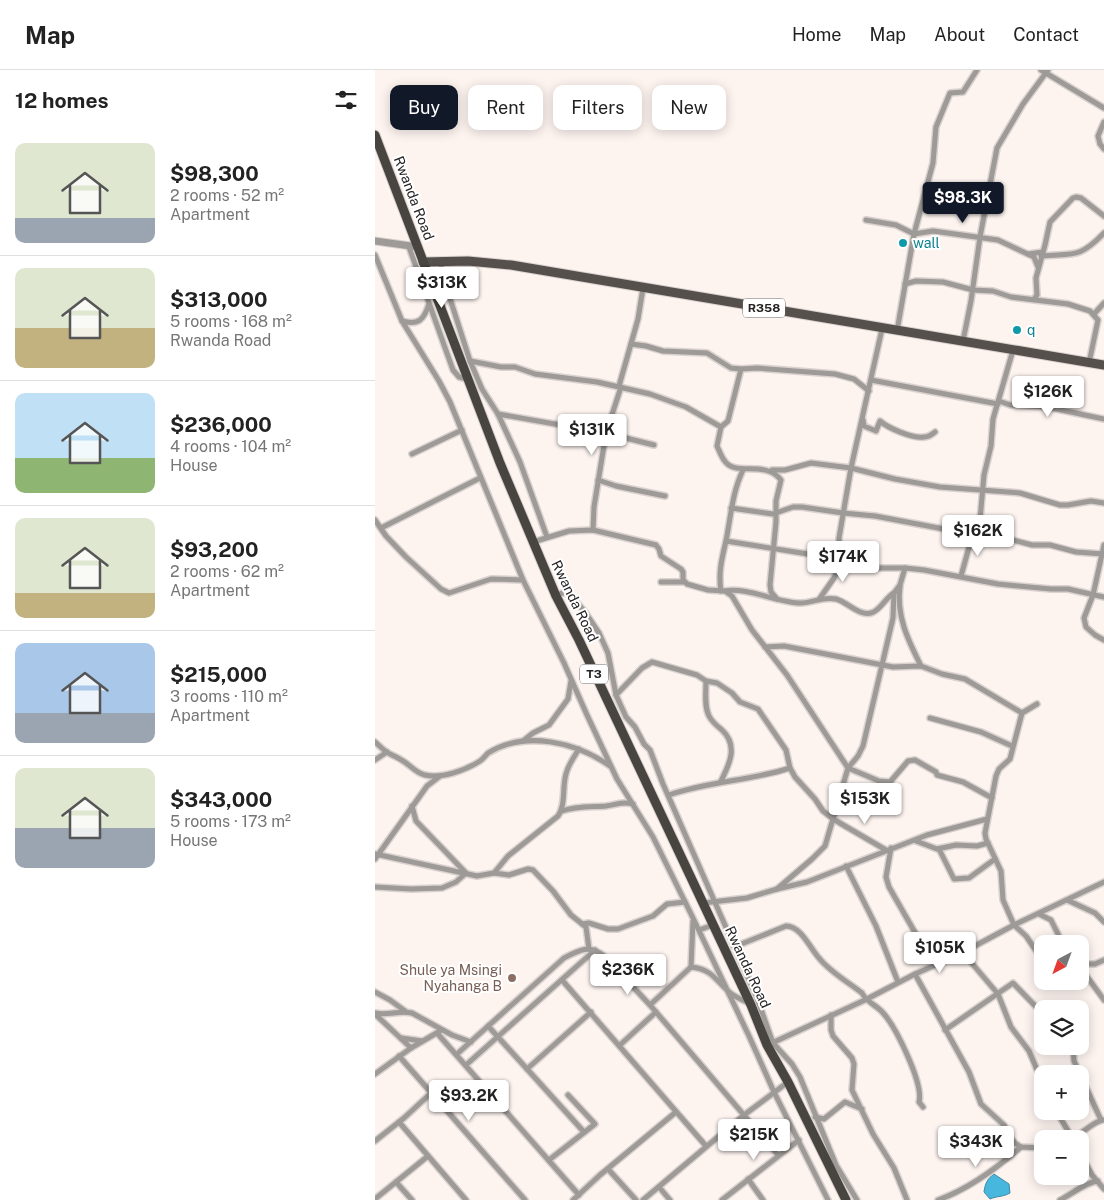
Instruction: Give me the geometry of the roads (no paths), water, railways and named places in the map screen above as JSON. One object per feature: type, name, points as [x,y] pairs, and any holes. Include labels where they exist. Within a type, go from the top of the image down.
[{"type":"highway","name":"Rwanda Road","points":[[375,135],[413,247],[423,262],[532,542],[556,596],[579,640],[845,1200]]},
{"type":"main road","name":"R358","points":[[423,262],[468,261],[511,265],[1104,365]]},
{"type":"street","points":[[897,331],[915,234],[933,163],[937,122],[950,93],[963,92],[977,70]]},
{"type":"street","points":[[963,341],[997,148],[1012,121],[1045,71],[1104,108]]},
{"type":"street","points":[[1104,122],[1097,136],[1104,148]]},
{"type":"street","points":[[1035,297],[1038,267],[1051,220],[1073,198],[1078,196],[1104,216]]},
{"type":"street","points":[[866,220],[896,225],[915,234],[933,231],[998,240],[1034,257],[1038,267]]},
{"type":"street","points":[[1028,254],[1064,256],[1083,252],[1104,233]]},
{"type":"street","points":[[375,241],[413,247],[429,304],[453,370],[459,377],[468,380]]},
{"type":"street","points":[[375,255],[402,321],[439,381],[523,580],[611,767],[653,837],[729,992],[774,1092],[829,1200]]},
{"type":"street","points":[[440,261],[445,283],[470,361],[482,389],[498,414],[520,462],[547,537]]},
{"type":"street","points":[[905,284],[918,280],[943,282],[973,290],[993,291],[1011,297],[1035,297],[1041,301],[1068,304],[1090,311],[1098,322],[1089,362]]},
{"type":"street","points":[[593,530],[593,516],[606,433],[638,319],[643,288]]},
{"type":"street","points":[[1094,314],[1104,303]]},
{"type":"street","points":[[402,321],[413,323],[419,321],[425,316],[429,304]]},
{"type":"street","points":[[820,598],[838,572],[840,559],[839,538],[851,468],[882,329]]},
{"type":"street","points":[[631,344],[646,346],[663,352],[707,353],[731,368],[741,370],[757,368],[835,374],[854,379],[869,391]]},
{"type":"street","points":[[961,576],[976,532],[985,470],[993,432],[993,419],[1013,350]]},
{"type":"street","points":[[470,361],[501,367],[515,367],[535,374],[620,387],[650,394],[687,407],[721,427]]},
{"type":"street","points":[[741,370],[728,421],[721,427],[717,446],[722,453],[723,460],[743,470],[757,468],[785,470],[811,463],[851,468],[931,486],[1029,494],[1060,505],[1091,501],[1104,503]]},
{"type":"street","points":[[871,380],[1010,405],[1047,407],[1104,419]]},
{"type":"street","points":[[498,414],[606,433],[654,445]]},
{"type":"street","points":[[863,414],[863,426],[876,431],[880,421],[888,427],[917,438],[929,436],[935,432]]},
{"type":"street","points":[[412,454],[461,430]]},
{"type":"street","points":[[743,470],[735,485],[726,541],[722,552],[719,576],[723,591],[735,600],[741,614],[787,675],[848,768],[879,781],[890,782],[908,761],[915,760],[936,772],[937,775],[963,782],[992,798]]},
{"type":"street","points":[[772,470],[781,480],[776,501],[770,585],[771,592],[777,599]]},
{"type":"street","points":[[381,528],[480,478]]},
{"type":"street","points":[[598,480],[616,486],[665,496]]},
{"type":"street","points":[[731,508],[776,514],[802,507],[875,516],[961,534],[976,532],[1032,545],[1050,545],[1076,552],[1103,554]]},
{"type":"street","points":[[375,520],[386,536],[406,558],[441,589],[449,592],[491,579],[523,580]]},
{"type":"street","points":[[532,542],[569,531],[593,530],[655,546],[659,549],[661,556],[682,571],[685,582]]},
{"type":"street","points":[[726,541],[840,559],[871,568],[905,568],[961,576],[998,584],[1068,590],[1104,596]]},
{"type":"street","points":[[1104,545],[1093,595],[1084,618],[1084,624],[1090,632],[1104,640]]},
{"type":"street","points":[[905,568],[900,585],[898,605],[902,620],[921,666]]},
{"type":"street","points":[[661,582],[685,582],[704,589],[738,591],[801,603],[820,598],[838,599],[863,612],[869,613],[875,611],[900,585]]},
{"type":"street","points":[[556,596],[567,593],[572,597],[599,633],[608,652],[616,695],[627,719],[635,727],[643,744],[651,750],[757,998],[770,1044],[796,1070],[836,1165],[857,1200]]},
{"type":"street","points":[[777,889],[825,846],[848,768],[858,756],[863,746],[893,618],[894,593]]},
{"type":"street","points":[[765,647],[785,646],[898,667],[921,666],[936,672],[965,679],[1022,713]]},
{"type":"street","points":[[616,695],[642,668],[651,662],[697,675],[720,684],[740,702],[754,707],[760,712],[786,750],[790,768],[798,781],[815,799],[823,811],[833,819],[889,849]]},
{"type":"street","points":[[523,741],[533,733],[549,725],[568,699],[571,679]]},
{"type":"street","points":[[706,680],[708,714],[725,733],[732,752],[730,762],[721,782]]},
{"type":"street","points":[[1034,948],[1026,936],[1014,925],[1003,900],[1001,871],[985,833],[996,776],[999,769],[1010,759],[1022,713],[1037,704]]},
{"type":"street","points":[[930,718],[981,732],[1013,746]]},
{"type":"street","points":[[375,742],[422,775],[442,775],[454,772],[473,764],[503,746],[523,741],[547,741],[579,749],[595,755],[611,767]]},
{"type":"street","points":[[562,811],[565,775],[579,749]]},
{"type":"street","points":[[375,760],[387,752]]},
{"type":"street","points":[[669,795],[695,787],[768,775],[790,768]]},
{"type":"street","points":[[442,775],[427,786],[376,856],[477,876],[494,873],[509,875],[528,869],[533,870],[553,891],[571,915],[587,930],[589,949]]},
{"type":"street","points":[[494,873],[508,856],[556,818],[562,811],[569,808],[608,806],[623,802],[633,804]]},
{"type":"street","points":[[412,806],[416,821],[466,873]]},
{"type":"street","points":[[703,903],[747,898],[807,882],[934,832],[987,819]]},
{"type":"street","points":[[915,840],[939,849],[955,845],[977,846],[988,843]]},
{"type":"street","points":[[889,849],[886,877],[889,887],[917,936]]},
{"type":"street","points":[[939,849],[954,879],[965,879],[972,876],[995,859]]},
{"type":"street","points":[[846,866],[876,926],[898,982]]},
{"type":"street","points":[[375,887],[405,889],[443,888],[456,882],[466,873]]},
{"type":"street","points":[[770,1044],[958,955],[1014,925],[1104,882]]},
{"type":"street","points":[[1067,900],[1095,913],[1104,922]]},
{"type":"street","points":[[582,924],[589,923],[608,929],[618,929],[653,916],[667,904],[685,902]]},
{"type":"street","points":[[1039,914],[1051,920],[1058,935]]},
{"type":"street","points":[[650,1005],[691,967],[693,918]]},
{"type":"street","points":[[699,930],[713,924]]},
{"type":"street","points":[[734,947],[786,926],[791,926],[807,941],[820,960],[862,993],[865,1000],[878,1007],[886,1016],[900,1040],[911,1065],[921,1096],[919,1102],[923,1108]]},
{"type":"street","points":[[457,1054],[555,966],[574,952],[582,949],[595,950],[604,956],[650,1005],[778,1155]]},
{"type":"street","points":[[466,1065],[595,950]]},
{"type":"street","points":[[958,955],[970,960],[998,994],[1011,1027],[1029,1051],[1035,1065]]},
{"type":"street","points":[[1089,965],[1104,960]]},
{"type":"street","points":[[691,967],[711,974],[729,992],[751,1004]]},
{"type":"street","points":[[915,974],[969,1072],[981,1104],[1005,1125],[1007,1135],[1021,1146],[1034,1147]]},
{"type":"street","points":[[1089,979],[1104,1000]]},
{"type":"street","points":[[562,980],[707,1146]]},
{"type":"street","points":[[945,1030],[1013,983],[1034,1005]]},
{"type":"street","points":[[375,992],[405,1012]]},
{"type":"street","points":[[527,1069],[591,1012]]},
{"type":"street","points":[[620,1046],[656,1012]]},
{"type":"street","points":[[375,1014],[411,1013],[440,1031],[471,1042]]},
{"type":"street","points":[[375,1014],[411,1048]]},
{"type":"street","points":[[831,1015],[831,1030],[834,1037],[853,1061],[855,1068],[852,1090],[873,1134],[894,1168],[907,1200]]},
{"type":"street","points":[[488,1026],[584,1132]]},
{"type":"street","points":[[375,1074],[411,1048],[440,1031]]},
{"type":"street","points":[[440,1031],[466,1065],[579,1195]]},
{"type":"street","points":[[401,1038],[422,1041]]},
{"type":"street","points":[[399,1056],[525,1200]]},
{"type":"street","points":[[643,1200],[788,1082]]},
{"type":"street","points":[[1087,1130],[1103,1120],[1089,1092]]},
{"type":"street","points":[[375,1140],[399,1122],[431,1093]]},
{"type":"street","points":[[549,1160],[595,1124],[568,1094]]},
{"type":"street","points":[[815,1117],[824,1119],[845,1102],[862,1109]]},
{"type":"street","points":[[573,1200],[676,1112]]},
{"type":"street","points":[[399,1122],[466,1200]]},
{"type":"street","points":[[722,1200],[799,1140]]},
{"type":"street","points":[[938,1200],[970,1185],[1021,1146]]},
{"type":"street","points":[[375,1199],[428,1156]]},
{"type":"street","points":[[608,1169],[636,1200]]},
{"type":"street","points":[[1089,1169],[1092,1175],[1104,1186]]},
{"type":"street","points":[[748,1179],[763,1200]]},
{"type":"street","points":[[1060,1200],[1075,1193],[1089,1183],[1098,1181]]},
{"type":"street","points":[[395,1182],[412,1200]]},
{"type":"street","points":[[659,1187],[670,1200]]},
{"type":"water","points":[[994,1174],[1009,1184],[1010,1193],[990,1199],[984,1192],[984,1189],[988,1180]]},
{"type":"place","name":"wall","points":[[903,243]]},
{"type":"place","name":"q","points":[[1017,330]]},
{"type":"place","name":"Shule ya Msingi Nyahanga B","points":[[512,978]]}]
